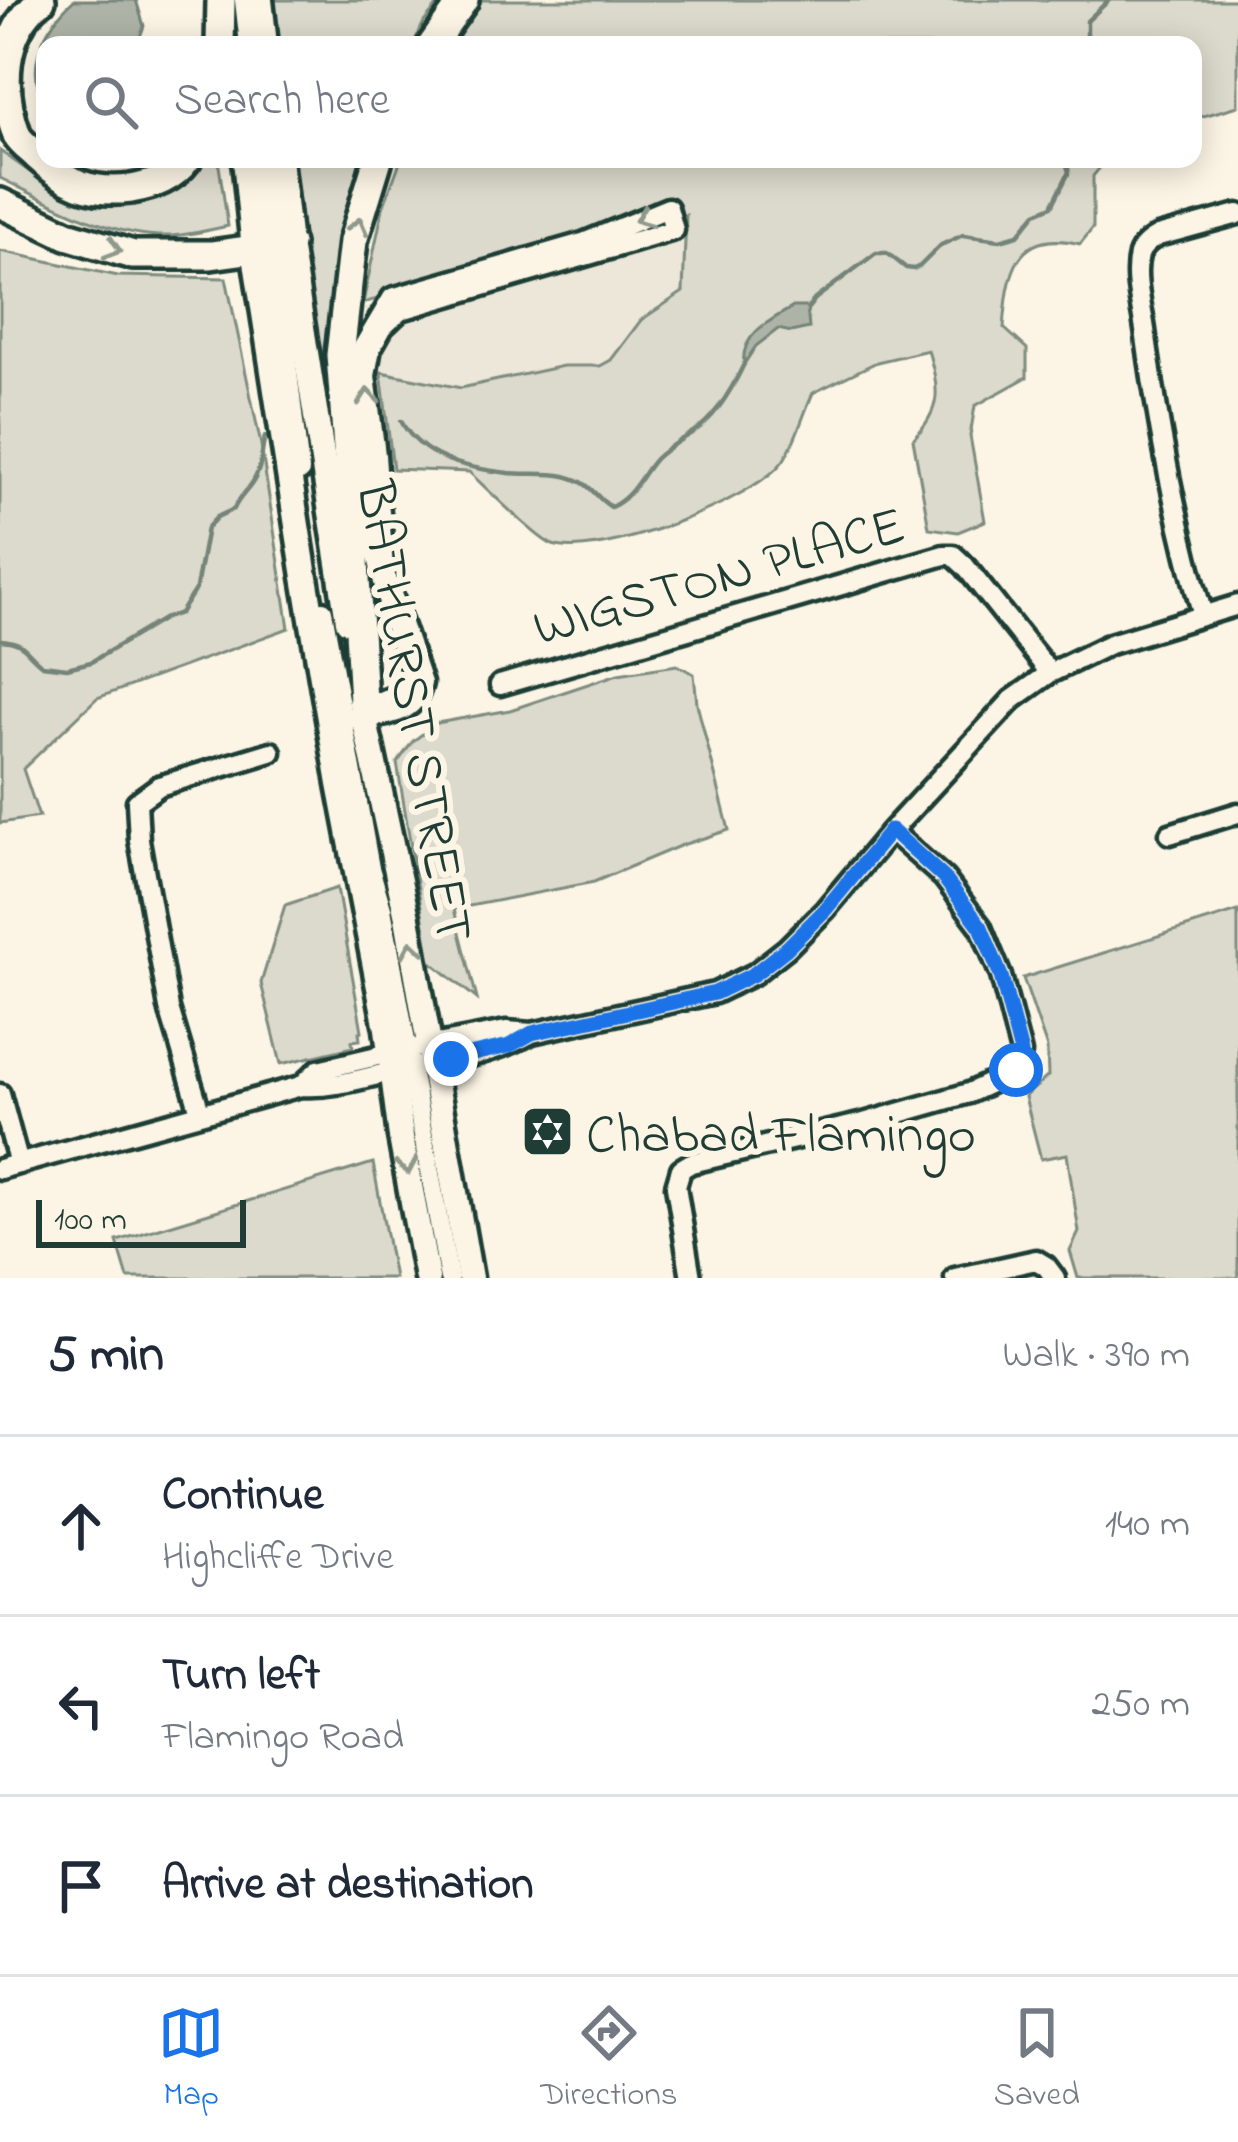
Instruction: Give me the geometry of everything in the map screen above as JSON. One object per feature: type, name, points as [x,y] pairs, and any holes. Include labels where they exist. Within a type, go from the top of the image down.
[{"type":"highway","points":[[36,155],[18,139],[6,101],[3,60],[22,15],[41,0]]},
{"type":"highway","points":[[221,36],[224,0]]},
{"type":"highway","points":[[438,36],[464,0]]},
{"type":"highway","points":[[50,168],[77,186],[117,190],[148,186],[181,168]]},
{"type":"highway","points":[[363,713],[340,355],[353,241],[375,168]]},
{"type":"highway","points":[[0,202],[68,235],[133,255],[212,255],[272,246]]},
{"type":"main road","points":[[224,0],[230,36]]},
{"type":"main road","points":[[260,0],[264,36]]},
{"type":"main road","name":"BATHURST STREET","points":[[247,168],[272,246],[407,918],[410,1058],[401,1137],[427,1278]]},
{"type":"main road","name":"BATHURST STREET","points":[[277,168],[272,246],[336,761],[470,1278]]},
{"type":"street","points":[[244,0],[248,36]]},
{"type":"street","points":[[263,168],[307,526],[449,1278]]},
{"type":"street","points":[[668,208],[674,230],[401,310],[383,327],[371,349],[366,376],[385,570],[422,683],[413,705],[391,714],[363,713],[413,688],[414,674],[392,620],[377,557],[368,485],[360,352],[381,316],[392,298],[583,243],[668,208]]},
{"type":"street","points":[[1203,615],[1176,506],[1148,356],[1138,266],[1149,241],[1238,214]]},
{"type":"street","name":"WIGSTON PLACE","points":[[500,685],[944,555],[952,555],[965,566],[1051,673]]},
{"type":"street","points":[[0,1094],[9,1167],[302,1086],[319,1070],[509,1046],[532,1033],[715,993],[754,974],[787,948],[1012,700],[1051,673],[1110,644],[1238,605]]},
{"type":"street","points":[[200,1112],[169,1009],[139,840],[137,802],[159,785],[271,752]]},
{"type":"street","points":[[377,783],[382,909]]},
{"type":"street","points":[[1170,834],[1238,813]]},
{"type":"street","points":[[691,1278],[676,1186],[681,1169],[969,1093],[1016,1070],[1021,1053],[1001,976],[981,927],[944,878],[891,830]]},
{"type":"street","points":[[955,1278],[1036,1260],[1055,1278]]},
{"type":"shaded area","points":[[74,0],[136,0],[144,26],[140,36],[46,36]]},
{"type":"shaded area","points":[[274,0],[442,0],[417,36],[277,36]]},
{"type":"shaded area","points":[[479,0],[1238,0],[1238,106],[1202,116],[1202,36],[459,36]]},
{"type":"shaded area","points":[[0,151],[53,188],[121,200],[182,168],[219,168],[228,226],[171,236],[126,231],[61,208],[0,178]]},
{"type":"shaded area","points":[[294,168],[358,168],[338,245],[330,342],[338,430],[328,431]]},
{"type":"shaded area","points":[[398,168],[1100,168],[1093,176],[1093,228],[1080,244],[1041,242],[1028,249],[1012,274],[1004,328],[1027,349],[1027,377],[975,406],[970,436],[985,521],[958,532],[929,528],[913,439],[930,418],[936,398],[928,350],[877,362],[813,393],[783,461],[742,493],[674,523],[604,544],[553,545],[469,472],[393,469],[381,372],[461,388],[563,366],[600,366],[611,360],[641,320],[683,292],[686,215],[363,303],[383,208]]},
{"type":"shaded area","points":[[686,214],[683,292],[641,320],[611,360],[600,366],[563,366],[461,388],[381,372],[364,309]]},
{"type":"shaded area","points":[[0,251],[118,276],[226,278],[261,445],[289,628],[97,698],[23,769],[39,817],[0,823]]},
{"type":"shaded area","points":[[793,307],[807,307],[809,328],[778,329],[756,346],[744,364],[752,336]]},
{"type":"shaded area","points":[[677,665],[694,674],[697,704],[729,830],[594,882],[454,909],[477,999],[430,961],[397,763],[413,741],[437,723],[510,710],[618,674]]},
{"type":"shaded area","points":[[337,888],[360,1040],[352,1041],[353,1047],[281,1064],[261,983],[285,905]]},
{"type":"shaded area","points":[[1238,911],[1238,1278],[1078,1278],[1070,1251],[1079,1232],[1067,1154],[1041,1159],[1025,1097],[1048,1076],[1047,1048],[1023,978]]},
{"type":"shaded area","points":[[373,1163],[394,1278],[128,1278],[117,1241]]},
{"type":"waterway","points":[[1087,36],[1087,21],[1109,0]]},
{"type":"waterway","points":[[808,308],[876,253],[887,253],[914,269],[941,245],[963,235],[1000,240],[1018,235],[1036,213],[1052,206],[1068,168]]},
{"type":"waterway","points":[[401,421],[421,445],[447,460],[492,471],[565,476],[587,486],[611,507],[631,492],[660,455],[709,419],[744,364]]},
{"type":"waterway","points":[[0,640],[20,645],[42,665],[67,668],[91,662],[180,613],[196,588],[207,528],[234,509],[254,481],[265,437]]},
{"type":"place","name":"Chabad Flamingo","points":[[547,1132]]},
{"type":"route","points":[[451,1059],[509,1046],[532,1033],[715,993],[754,974],[825,910],[891,830],[944,878],[981,927],[1001,976],[1021,1053],[1016,1070]]}]
